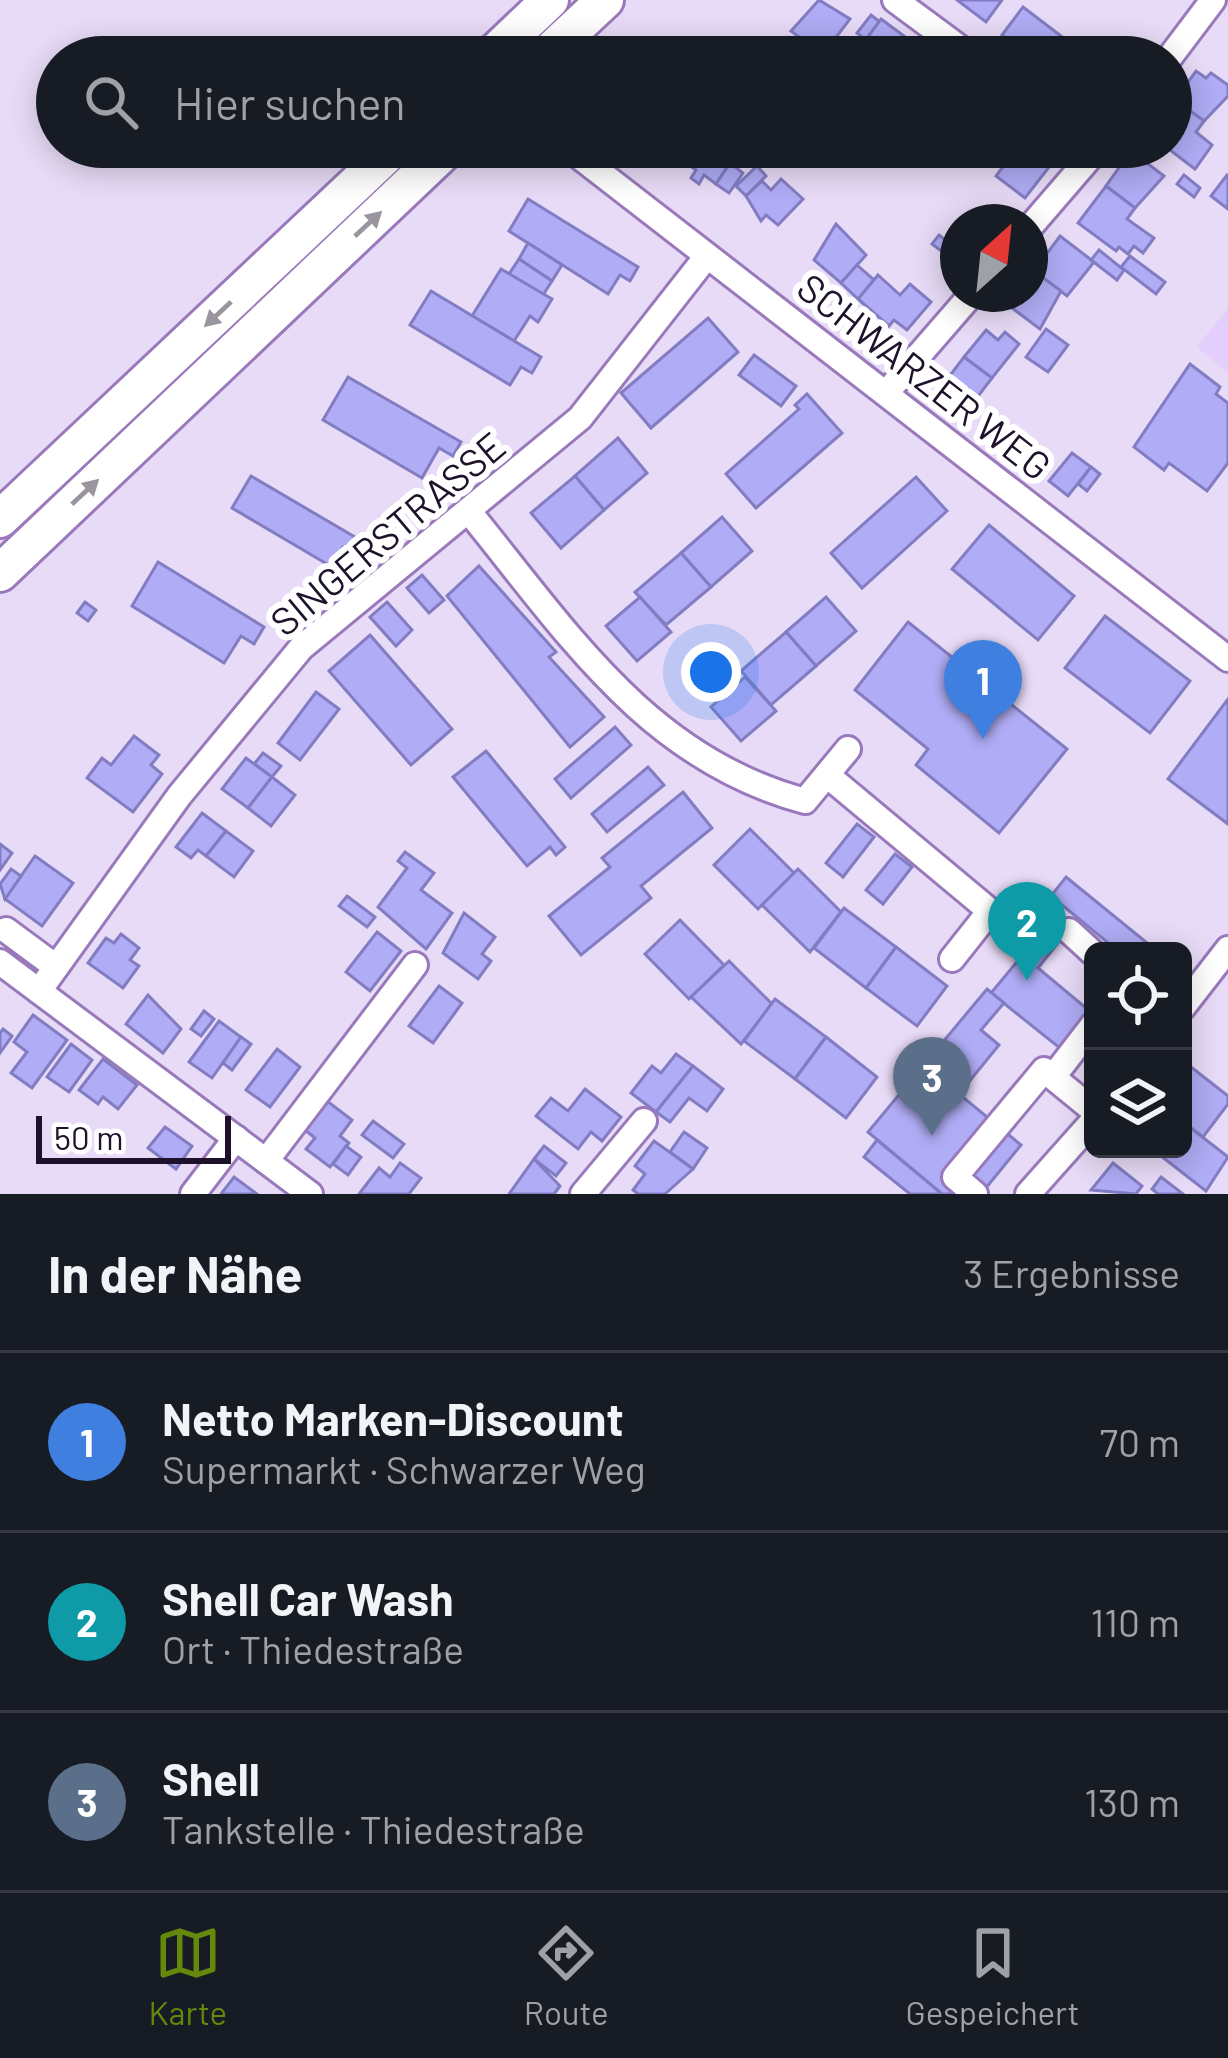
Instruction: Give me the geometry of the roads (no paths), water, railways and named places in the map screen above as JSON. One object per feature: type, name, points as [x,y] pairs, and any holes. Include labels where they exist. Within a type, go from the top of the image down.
[{"type":"highway","points":[[512,36],[550,0]]},
{"type":"highway","points":[[566,36],[604,0]]},
{"type":"highway","points":[[0,519],[372,168]]},
{"type":"highway","points":[[0,573],[427,168]]},
{"type":"street","points":[[896,0],[944,36]]},
{"type":"street","points":[[1186,36],[1213,0]]},
{"type":"street","name":"SCHWARZER WEG","points":[[594,168],[1228,658]]},
{"type":"street","points":[[1048,206],[1080,168]]},
{"type":"street","name":"SINGERSTRASSE","points":[[39,991],[179,796],[301,648],[580,418],[707,256]]},
{"type":"street","points":[[887,392],[956,312]]},
{"type":"street","points":[[470,512],[616,693],[669,735],[756,788],[805,801],[848,749]]},
{"type":"street","points":[[827,775],[990,911],[952,959]]},
{"type":"street","points":[[1069,931],[1084,944]]},
{"type":"street","points":[[2,932],[56,967]]},
{"type":"street","points":[[1192,995],[1228,949]]},
{"type":"street","points":[[0,962],[310,1194]]},
{"type":"street","points":[[266,1161],[415,964]]},
{"type":"street","points":[[1053,1077],[1084,1037]]},
{"type":"street","points":[[975,1194],[956,1177],[1044,1070],[1084,1103]]},
{"type":"street","points":[[584,1194],[644,1121]]},
{"type":"street","points":[[1028,1194],[1084,1131]]},
{"type":"street","points":[[193,1194],[236,1138]]},
{"type":"place","name":"Netto Marken-Discount","points":[[983,739]]},
{"type":"place","name":"Shell Car Wash","points":[[1027,981]]},
{"type":"place","name":"Shell","points":[[932,1136]]}]
